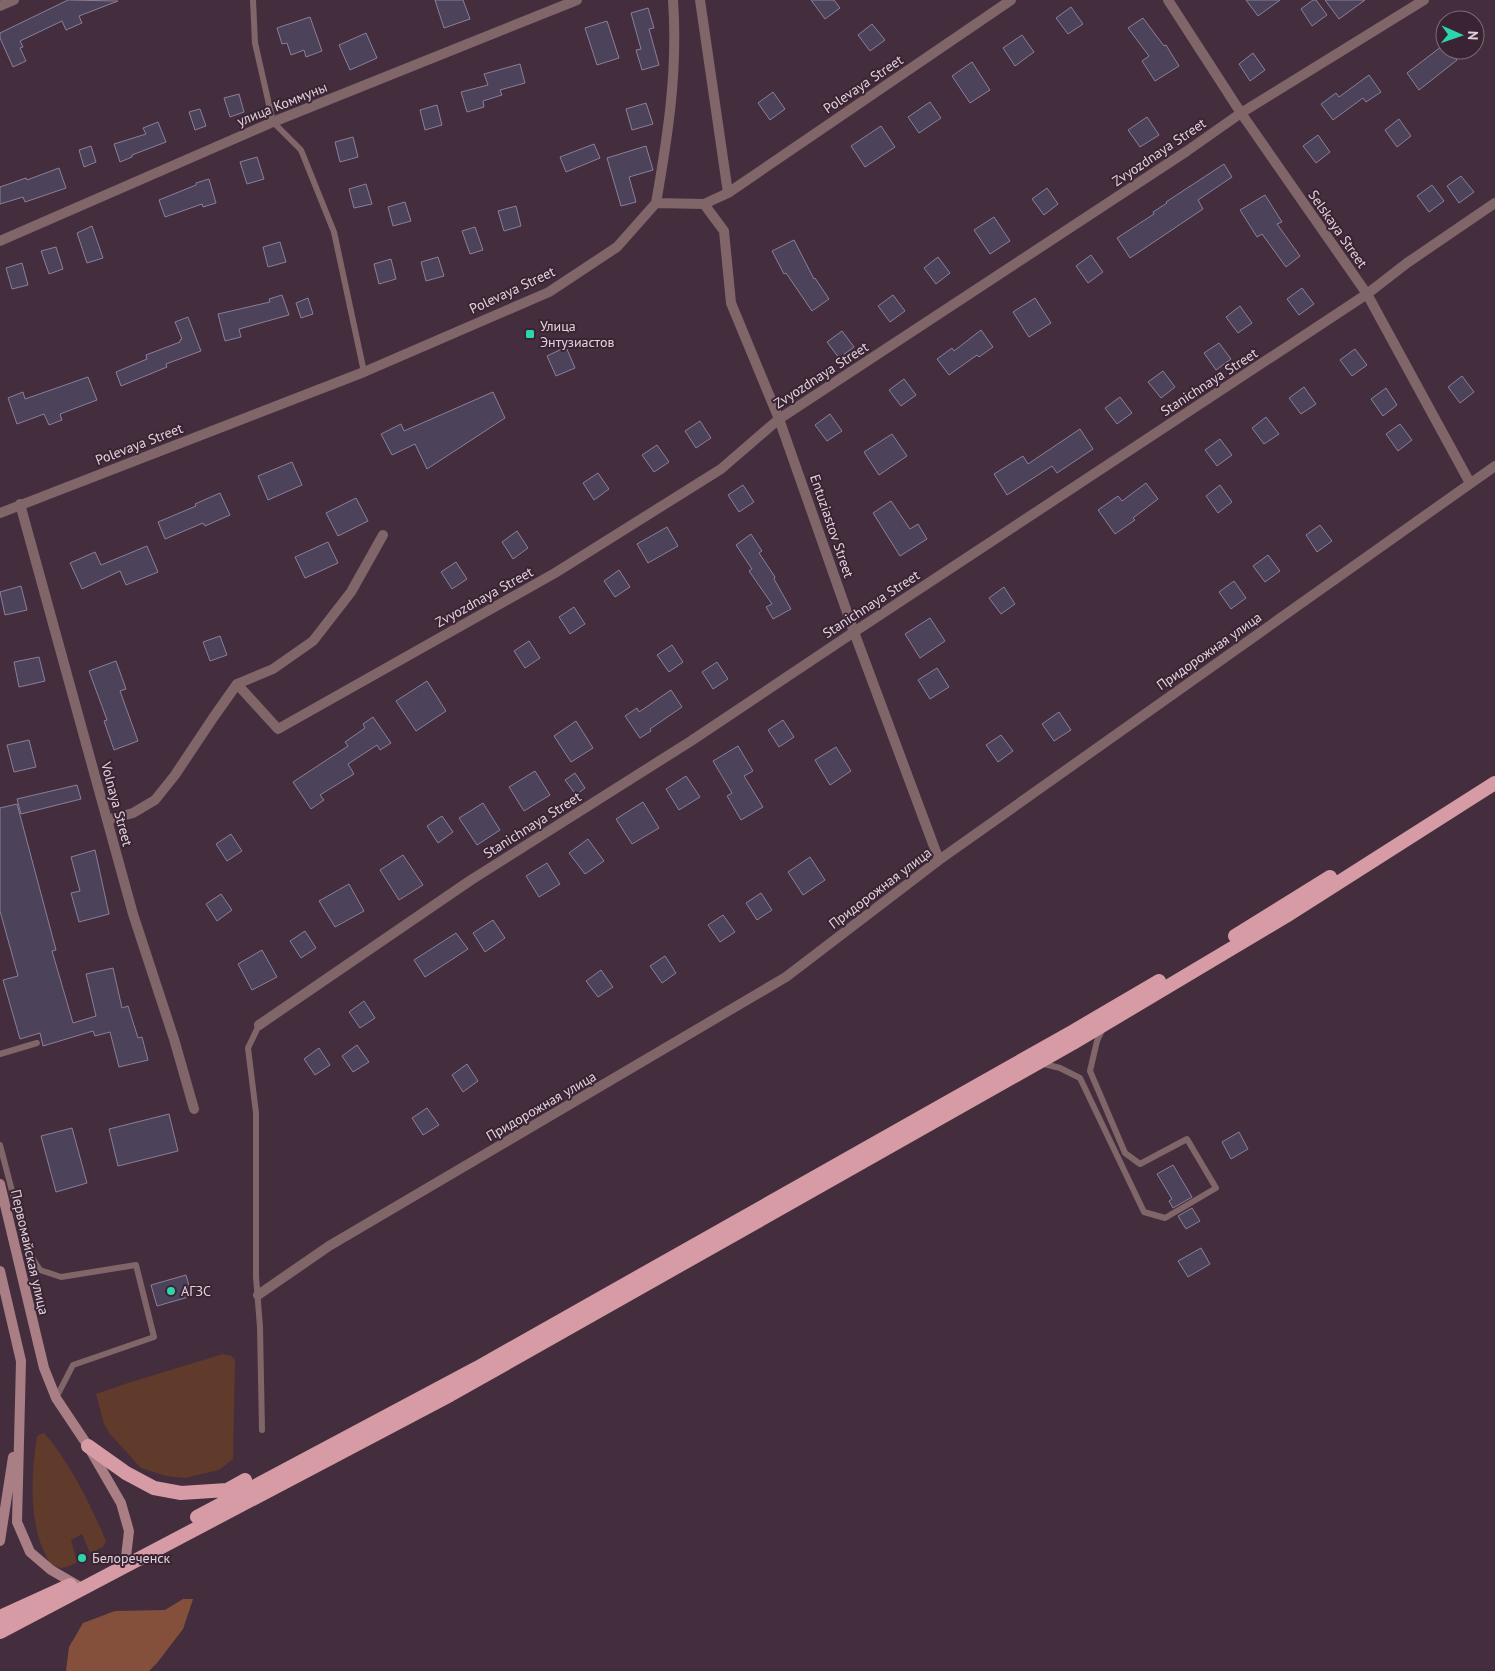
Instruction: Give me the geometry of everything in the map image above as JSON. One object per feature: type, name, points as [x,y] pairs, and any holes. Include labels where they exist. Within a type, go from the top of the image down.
[{"type":"highway","points":[[124,1562],[253,1487],[444,1385],[683,1252],[1080,1027],[1217,947],[1495,772]]},
{"type":"highway","points":[[0,1632],[78,1586],[450,1395],[1039,1063],[1286,916],[1495,783]]},
{"type":"highway","points":[[88,1446],[126,1473],[154,1488],[181,1493],[227,1490],[417,1390],[444,1385]]},
{"type":"highway","points":[[0,1616],[78,1586]]},
{"type":"main road","name":"Первомайская улица","points":[[0,1184],[44,1368],[56,1398],[88,1446],[121,1503],[128,1531],[124,1562]]},
{"type":"main road","points":[[0,1271],[3,1298],[21,1361],[17,1522],[30,1552],[51,1570],[78,1586]]},
{"type":"main road","points":[[0,1541],[20,1408]]},
{"type":"street","points":[[0,6],[14,0]]},
{"type":"street","name":"улица Коммуны","points":[[0,241],[273,122],[577,0]]},
{"type":"street","points":[[656,203],[673,92],[675,26],[673,0]]},
{"type":"street","points":[[700,0],[728,193]]},
{"type":"street","name":"Polevaya Street","points":[[0,513],[364,372],[549,292],[617,247],[656,203],[704,204],[728,193],[1011,0]]},
{"type":"street","name":"Selskaya Street","points":[[1168,0],[1241,113],[1367,294],[1470,482]]},
{"type":"street","name":"Zvyozdnaya Street","points":[[238,684],[278,729],[563,568],[721,469],[780,418],[1187,151],[1241,113],[1424,0]]},
{"type":"street","name":"Stanichnaya Street","points":[[259,1025],[471,880],[691,740],[1367,294],[1407,263],[1495,203]]},
{"type":"street","name":"Entuziastov Street","points":[[704,204],[724,231],[731,303],[780,418],[854,632],[939,860]]},
{"type":"street","name":"Придорожная улица","points":[[258,1296],[328,1246],[786,977],[939,860],[1495,466]]},
{"type":"street","name":"Volnaya Street","points":[[20,504],[133,914],[174,1039],[194,1109]]},
{"type":"street","points":[[107,820],[133,813],[155,800],[175,775],[238,684],[273,669],[313,641],[351,592],[383,535]]},
{"type":"lane","points":[[253,0],[255,43],[273,122],[301,150],[334,232],[364,372]]},
{"type":"lane","points":[[1039,1063],[1060,1068],[1080,1078],[1144,1212],[1165,1218],[1188,1205],[1216,1188],[1186,1140],[1140,1164],[1125,1152],[1090,1071],[1097,1041],[1105,1024]]},
{"type":"lane","points":[[259,1025],[248,1048],[256,1113],[262,1430]]},
{"type":"lane","points":[[0,1054],[37,1043]]},
{"type":"lane","points":[[0,1145],[28,1252],[40,1270],[61,1277],[136,1265],[154,1337],[72,1365],[56,1398]]},
{"type":"shaded area","points":[[223,1354],[231,1356],[235,1360],[233,1459],[219,1470],[185,1478],[166,1476],[141,1468],[110,1434],[104,1424],[96,1394]]},
{"type":"shaded area","points":[[44,1433],[71,1471],[106,1541],[103,1547],[90,1553],[82,1534],[71,1540],[77,1562],[64,1568],[50,1565],[39,1540],[35,1524],[33,1499],[34,1461],[37,1436]]},
{"type":"shaded area","points":[[183,1599],[193,1599],[183,1629],[149,1671],[66,1671],[69,1647],[83,1623],[115,1611],[165,1610]]},
{"type":"building","points":[[68,0],[118,1],[79,16],[82,23],[66,30],[62,21],[20,41],[23,47],[20,48],[26,61],[13,67],[0,38],[0,33]]},
{"type":"building","points":[[435,0],[463,0],[470,19],[444,28]]},
{"type":"building","points":[[811,0],[834,0],[840,8],[825,19]]},
{"type":"building","points":[[1246,0],[1280,0],[1258,16]]},
{"type":"building","points":[[1313,0],[1316,0],[1327,15],[1312,26],[1301,9]]},
{"type":"building","points":[[1325,0],[1365,0],[1339,19]]},
{"type":"building","points":[[1071,7],[1083,24],[1068,34],[1056,18]]},
{"type":"building","points":[[648,8],[654,28],[649,29],[659,65],[642,70],[636,50],[641,49],[631,13]]},
{"type":"building","points":[[310,17],[322,51],[306,57],[304,50],[291,55],[287,43],[282,44],[277,28]]},
{"type":"building","points":[[1143,18],[1164,46],[1166,45],[1179,66],[1155,81],[1142,61],[1149,56],[1128,28]]},
{"type":"building","points":[[607,21],[619,58],[597,65],[585,28]]},
{"type":"building","points":[[872,24],[885,40],[870,51],[858,35]]},
{"type":"building","points":[[366,33],[377,58],[350,70],[339,45]]},
{"type":"building","points":[[1022,35],[1034,52],[1015,66],[1003,48]]},
{"type":"building","points":[[1435,51],[1435,60],[1457,60],[1419,90],[1407,73]]},
{"type":"building","points":[[1253,53],[1265,70],[1250,81],[1239,64]]},
{"type":"building","points":[[972,62],[990,90],[970,103],[952,76]]},
{"type":"building","points":[[520,64],[525,83],[500,90],[502,95],[483,101],[484,107],[467,112],[461,92],[488,85],[484,74]]},
{"type":"building","points":[[1369,75],[1381,92],[1366,102],[1363,98],[1333,120],[1321,104],[1336,93],[1339,97]]},
{"type":"building","points":[[773,92],[785,109],[770,120],[758,103]]},
{"type":"building","points":[[239,94],[244,112],[230,117],[224,98]]},
{"type":"building","points":[[930,102],[941,118],[919,133],[908,117]]},
{"type":"building","points":[[646,103],[653,124],[632,130],[626,109]]},
{"type":"building","points":[[437,105],[442,125],[425,130],[420,110]]},
{"type":"building","points":[[200,109],[206,126],[195,130],[189,112]]},
{"type":"building","points":[[1147,117],[1159,135],[1140,147],[1128,130]]},
{"type":"building","points":[[1399,119],[1411,136],[1397,147],[1385,130]]},
{"type":"building","points":[[158,122],[166,142],[132,155],[132,157],[120,162],[114,144],[146,134],[143,128]]},
{"type":"building","points":[[881,126],[895,147],[865,167],[851,146]]},
{"type":"building","points":[[1318,135],[1330,152],[1316,163],[1303,146]]},
{"type":"building","points":[[353,137],[358,157],[340,162],[335,142]]},
{"type":"building","points":[[594,144],[600,158],[566,172],[560,157]]},
{"type":"building","points":[[91,146],[96,162],[84,167],[79,150]]},
{"type":"building","points":[[646,146],[653,170],[629,177],[636,202],[621,206],[607,158]]},
{"type":"building","points":[[257,157],[264,179],[247,184],[240,162]]},
{"type":"building","points":[[1224,164],[1232,177],[1198,200],[1203,209],[1130,258],[1117,238],[1154,214],[1153,212],[1166,202]]},
{"type":"building","points":[[59,168],[66,188],[25,202],[23,197],[0,204],[0,187],[26,178],[27,180]]},
{"type":"building","points":[[1461,176],[1474,192],[1459,203],[1447,186]]},
{"type":"building","points":[[209,179],[216,203],[203,207],[202,204],[165,217],[159,200]]},
{"type":"building","points":[[366,184],[372,204],[354,208],[349,189]]},
{"type":"building","points":[[1432,185],[1444,201],[1429,212],[1417,196]]},
{"type":"building","points":[[1047,188],[1058,204],[1044,215],[1032,199]]},
{"type":"building","points":[[1265,195],[1282,222],[1277,224],[1300,256],[1286,267],[1262,234],[1257,237],[1240,210]]},
{"type":"building","points":[[405,202],[411,221],[393,226],[388,207]]},
{"type":"building","points":[[516,206],[521,226],[504,231],[498,211]]},
{"type":"building","points":[[994,217],[1010,241],[990,254],[974,230]]},
{"type":"building","points":[[92,226],[103,258],[87,263],[77,233]]},
{"type":"building","points":[[475,227],[483,250],[470,254],[462,231]]},
{"type":"building","points":[[794,240],[814,279],[829,299],[812,311],[786,273],[784,274],[772,251]]},
{"type":"building","points":[[280,242],[286,262],[268,267],[263,247]]},
{"type":"building","points":[[56,247],[63,269],[49,274],[41,251]]},
{"type":"building","points":[[1091,255],[1103,272],[1088,283],[1076,266]]},
{"type":"building","points":[[438,257],[444,276],[426,281],[421,262]]},
{"type":"building","points":[[938,257],[950,273],[936,284],[924,268]]},
{"type":"building","points":[[391,259],[396,279],[379,284],[374,264]]},
{"type":"building","points":[[22,263],[28,285],[12,289],[6,268]]},
{"type":"building","points":[[1302,288],[1314,304],[1299,315],[1287,299]]},
{"type":"building","points":[[282,295],[289,315],[239,329],[241,337],[225,341],[218,314],[270,302],[269,299]]},
{"type":"building","points":[[893,295],[905,311],[890,322],[878,306]]},
{"type":"building","points":[[308,298],[313,314],[301,318],[296,303]]},
{"type":"building","points":[[1035,298],[1051,323],[1029,337],[1013,312]]},
{"type":"building","points":[[1240,306],[1252,323],[1238,333],[1226,317]]},
{"type":"building","points":[[188,317],[201,351],[166,364],[167,367],[121,386],[116,372],[147,359],[146,355],[180,342],[182,339],[175,322]]},
{"type":"building","points":[[981,330],[993,347],[979,357],[977,355],[949,375],[937,359],[952,348],[954,351]]},
{"type":"building","points":[[842,331],[854,347],[839,358],[827,342]]},
{"type":"building","points":[[1219,343],[1231,359],[1216,370],[1204,353]]},
{"type":"building","points":[[566,347],[575,368],[556,376],[547,356]]},
{"type":"building","points":[[1355,349],[1367,365],[1352,376],[1340,360]]},
{"type":"building","points":[[1163,371],[1175,387],[1161,398],[1148,382]]},
{"type":"building","points":[[1462,376],[1474,392],[1460,403],[1448,387]]},
{"type":"building","points":[[88,377],[97,400],[60,414],[62,420],[49,425],[44,414],[17,424],[8,398],[23,392],[25,399]]},
{"type":"building","points":[[904,379],[916,395],[901,406],[889,390]]},
{"type":"building","points":[[1304,387],[1316,404],[1301,414],[1289,398]]},
{"type":"building","points":[[1386,388],[1397,405],[1383,416],[1371,399]]},
{"type":"building","points":[[493,392],[505,418],[427,469],[415,444],[392,455],[381,434],[401,424],[404,431]]},
{"type":"building","points":[[1120,397],[1132,413],[1117,424],[1105,408]]},
{"type":"building","points":[[830,414],[842,431],[827,441],[815,425]]},
{"type":"building","points":[[1266,417],[1279,434],[1264,444],[1252,428]]},
{"type":"building","points":[[700,421],[711,438],[696,448],[685,431]]},
{"type":"building","points":[[1400,424],[1412,440],[1398,451],[1386,434]]},
{"type":"building","points":[[1080,429],[1093,449],[1057,473],[1052,466],[1007,495],[994,474],[1023,456],[1028,464]]},
{"type":"building","points":[[892,434],[907,456],[879,475],[864,452]]},
{"type":"building","points":[[1220,439],[1232,455],[1217,466],[1205,450]]},
{"type":"building","points":[[657,445],[669,462],[654,472],[642,455]]},
{"type":"building","points":[[292,462],[302,485],[268,500],[258,476]]},
{"type":"building","points":[[598,473],[609,489],[594,500],[583,483]]},
{"type":"building","points":[[1146,483],[1158,499],[1133,518],[1135,520],[1115,534],[1098,510],[1118,496],[1122,501]]},
{"type":"building","points":[[743,485],[754,502],[739,512],[728,495]]},
{"type":"building","points":[[1220,485],[1232,502],[1218,513],[1206,496]]},
{"type":"building","points":[[220,493],[230,515],[205,526],[203,523],[165,539],[158,522],[196,506],[195,504]]},
{"type":"building","points":[[356,498],[368,521],[338,536],[326,513]]},
{"type":"building","points":[[891,501],[910,529],[918,524],[927,539],[900,556],[873,513]]},
{"type":"building","points":[[1320,525],[1332,541],[1317,552],[1306,535]]},
{"type":"building","points":[[667,527],[678,546],[648,563],[637,544]]},
{"type":"building","points":[[517,531],[528,548],[513,559],[502,542]]},
{"type":"building","points":[[751,534],[762,551],[759,553],[775,577],[774,579],[791,609],[773,619],[766,607],[772,604],[749,571],[752,569],[736,545]]},
{"type":"building","points":[[328,542],[338,563],[305,578],[295,557]]},
{"type":"building","points":[[147,546],[158,572],[126,585],[120,571],[82,589],[70,563],[95,552],[101,565]]},
{"type":"building","points":[[1268,555],[1280,571],[1265,582],[1253,566]]},
{"type":"building","points":[[456,562],[467,579],[452,589],[441,572]]},
{"type":"building","points":[[619,570],[630,587],[615,597],[604,581]]},
{"type":"building","points":[[1234,581],[1246,598],[1231,609],[1219,592]]},
{"type":"building","points":[[21,586],[27,610],[5,615],[0,592]]},
{"type":"building","points":[[1004,587],[1015,604],[1001,614],[989,598]]},
{"type":"building","points":[[574,607],[585,624],[570,634],[559,617]]},
{"type":"building","points":[[930,618],[945,641],[920,658],[905,634]]},
{"type":"building","points":[[220,636],[227,655],[210,661],[203,642]]},
{"type":"building","points":[[529,641],[540,658],[525,668],[514,651]]},
{"type":"building","points":[[672,645],[683,662],[669,672],[657,655]]},
{"type":"building","points":[[39,657],[45,681],[19,687],[14,662]]},
{"type":"building","points":[[116,661],[126,689],[120,691],[138,741],[114,750],[104,721],[107,720],[89,671]]},
{"type":"building","points":[[717,662],[728,679],[713,689],[702,672]]},
{"type":"building","points":[[937,668],[949,687],[930,699],[918,680]]},
{"type":"building","points":[[427,681],[446,711],[416,731],[396,701]]},
{"type":"building","points":[[671,690],[682,707],[640,738],[625,716],[637,708],[639,712]]},
{"type":"building","points":[[1059,712],[1071,730],[1054,741],[1042,724]]},
{"type":"building","points":[[373,717],[391,743],[380,750],[377,745],[348,764],[354,774],[320,795],[324,800],[311,809],[293,782],[348,746],[345,742],[365,728],[363,724]]},
{"type":"building","points":[[783,720],[794,737],[779,747],[768,730]]},
{"type":"building","points":[[576,721],[593,748],[571,762],[554,736]]},
{"type":"building","points":[[1001,735],[1013,751],[998,762],[986,745]]},
{"type":"building","points":[[29,740],[36,767],[14,772],[7,745]]},
{"type":"building","points":[[738,746],[753,771],[744,776],[763,807],[741,820],[727,796],[732,793],[713,761]]},
{"type":"building","points":[[836,747],[851,771],[830,785],[815,760]]},
{"type":"building","points":[[535,771],[550,795],[524,811],[509,787]]},
{"type":"building","points":[[575,773],[585,788],[576,795],[565,780]]},
{"type":"building","points":[[686,776],[700,797],[679,810],[666,789]]},
{"type":"building","points":[[77,785],[81,799],[21,814],[17,799]]},
{"type":"building","points":[[643,802],[659,828],[632,844],[616,819]]},
{"type":"building","points":[[483,803],[500,830],[477,845],[459,818]]},
{"type":"building","points":[[17,804],[56,950],[52,951],[73,1023],[96,1016],[86,974],[113,968],[122,1008],[128,1006],[138,1038],[142,1037],[148,1060],[119,1067],[110,1032],[95,1036],[93,1031],[43,1046],[40,1033],[20,1039],[3,980],[18,976],[0,911],[0,808]]},
{"type":"building","points":[[442,816],[453,832],[438,843],[427,826]]},
{"type":"building","points":[[231,834],[242,851],[227,861],[216,844]]},
{"type":"building","points":[[588,839],[604,861],[585,874],[569,853]]},
{"type":"building","points":[[95,850],[109,914],[79,922],[71,893],[80,891],[71,857]]},
{"type":"building","points":[[403,855],[423,885],[399,900],[380,870]]},
{"type":"building","points":[[810,857],[825,880],[803,895],[788,872]]},
{"type":"building","points":[[547,863],[560,884],[539,897],[526,876]]},
{"type":"building","points":[[349,884],[364,911],[335,927],[319,901]]},
{"type":"building","points":[[761,893],[772,910],[757,920],[746,903]]},
{"type":"building","points":[[221,894],[232,910],[217,921],[206,904]]},
{"type":"building","points":[[723,915],[735,932],[720,942],[708,925]]},
{"type":"building","points":[[493,920],[505,938],[485,952],[473,933]]},
{"type":"building","points":[[305,931],[316,948],[301,958],[290,941]]},
{"type":"building","points":[[456,933],[468,949],[425,977],[414,960]]},
{"type":"building","points":[[262,950],[277,977],[252,990],[238,964]]},
{"type":"building","points":[[665,956],[676,973],[662,983],[650,966]]},
{"type":"building","points":[[601,970],[613,987],[598,997],[586,981]]},
{"type":"building","points":[[364,1001],[375,1018],[360,1028],[349,1012]]},
{"type":"building","points":[[357,1045],[369,1062],[353,1072],[342,1056]]},
{"type":"building","points":[[319,1048],[330,1065],[315,1075],[304,1059]]},
{"type":"building","points":[[467,1064],[478,1081],[463,1092],[452,1075]]},
{"type":"building","points":[[427,1108],[439,1125],[423,1135],[412,1118]]},
{"type":"building","points":[[169,1114],[178,1151],[118,1166],[109,1129]]},
{"type":"building","points":[[72,1128],[87,1183],[56,1192],[41,1136]]},
{"type":"building","points":[[1239,1132],[1248,1149],[1231,1159],[1222,1142]]},
{"type":"building","points":[[1173,1165],[1192,1197],[1173,1208],[1169,1201],[1172,1199],[1157,1174]]},
{"type":"building","points":[[1192,1208],[1200,1221],[1186,1229],[1178,1216]]},
{"type":"building","points":[[1201,1248],[1210,1264],[1188,1277],[1178,1261]]},
{"type":"building","name":"АГЗС","points":[[186,1275],[192,1296],[157,1306],[151,1285]]},
{"type":"place","name":"Улица Энтузиастов","points":[[530,334]]},
{"type":"place","name":"АГЗС","points":[[171,1291]]},
{"type":"place","name":"Белореченск","points":[[82,1558]]}]
